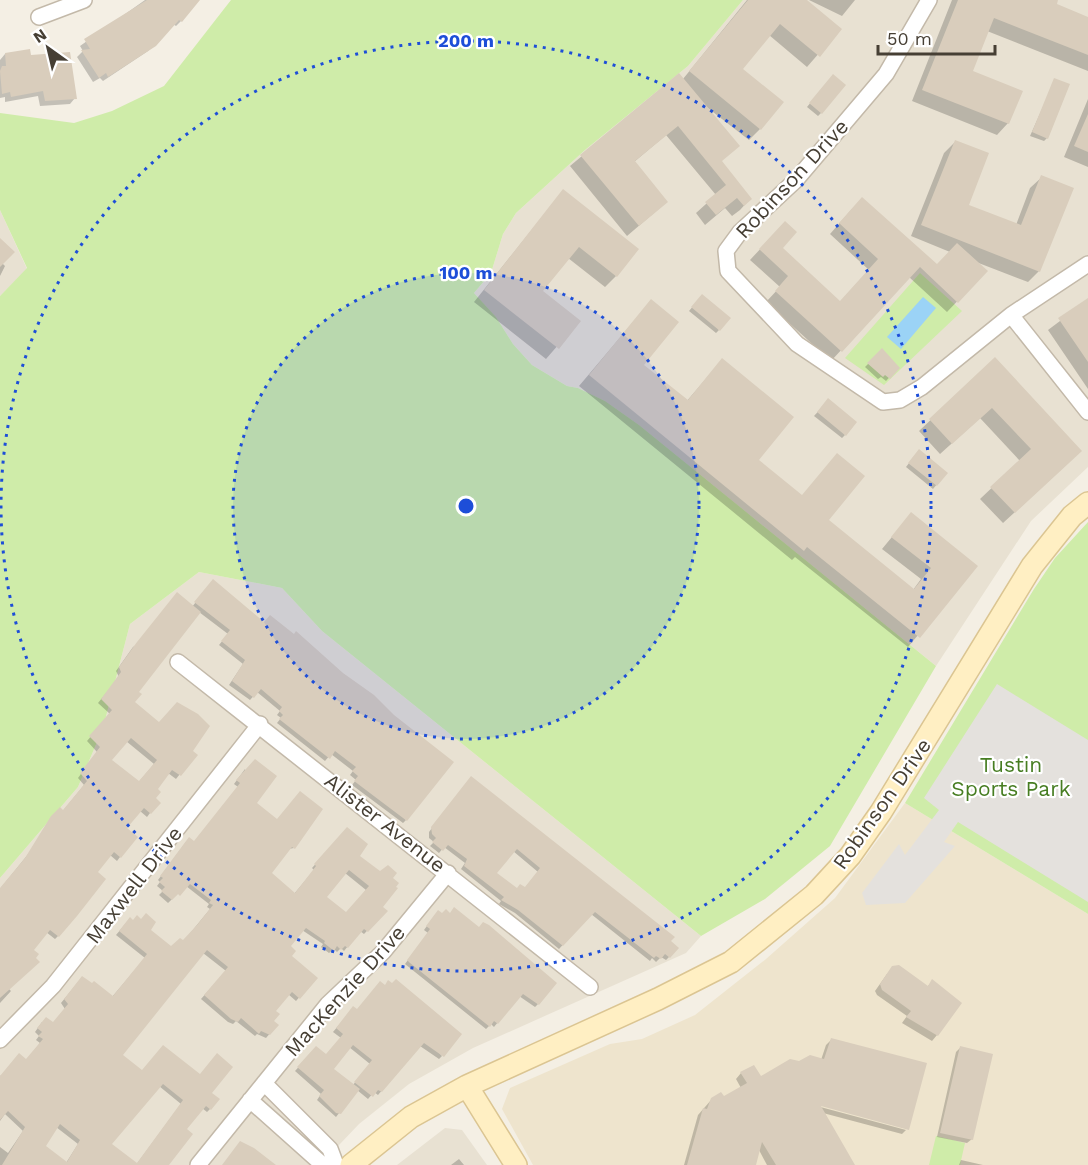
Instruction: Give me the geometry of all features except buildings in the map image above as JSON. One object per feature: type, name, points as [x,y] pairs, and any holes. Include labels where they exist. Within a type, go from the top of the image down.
[{"type":"street","points":[[39,17],[84,0]]},
{"type":"street","name":"Robinson Drive","points":[[929,0],[886,74],[796,180],[740,232],[726,251],[728,271],[797,344],[883,402],[900,400],[922,387],[1011,315],[1088,264]]},
{"type":"street","points":[[1011,315],[1088,412]]},
{"type":"street","name":"Robinson Drive","points":[[351,1165],[411,1117],[467,1086],[658,999],[731,962],[814,895],[850,856],[881,812],[1032,566],[1072,516],[1088,503]]},
{"type":"street","name":"Alister Avenue","points":[[178,662],[260,724],[590,987]]},
{"type":"street","name":"Maxwell Drive","points":[[0,1040],[53,986],[260,724]]},
{"type":"street","name":"MacKenzie Drive","points":[[198,1165],[328,1004],[383,952],[448,873]]},
{"type":"street","points":[[264,1083],[330,1149],[336,1165]]},
{"type":"street","points":[[467,1086],[516,1165]]},
{"type":"street","points":[[250,1100],[323,1165]]},
{"type":"shaded area","points":[[743,0],[1088,0],[1088,467],[1031,521],[936,666],[639,425],[605,401],[578,388],[567,386],[532,365],[513,344],[496,317],[474,293],[491,273],[503,234],[516,213],[585,150],[688,66]]},
{"type":"shaded area","points":[[0,210],[27,269],[0,296]]},
{"type":"shaded area","points":[[199,572],[282,588],[322,631],[701,936],[686,953],[473,1048],[409,1084],[359,1124],[320,1165],[0,1165],[0,878],[78,787],[103,728],[130,624]]},
{"type":"shaded area","points":[[997,684],[1088,740],[1088,902],[958,822],[944,842],[955,846],[905,903],[866,905],[862,893],[899,844],[905,855],[939,810],[924,798]]},
{"type":"shaded area","points":[[905,803],[1088,914],[1088,1165],[533,1165],[502,1109],[510,1088],[610,1044],[642,1039],[695,1015],[766,959],[835,898]]},
{"type":"shaded area","points":[[445,1128],[462,1130],[487,1165],[397,1165]]},
{"type":"green space","points":[[231,0],[743,0],[688,66],[585,150],[516,213],[503,234],[491,273],[474,293],[496,317],[513,344],[532,365],[567,386],[578,388],[605,401],[639,425],[936,666],[830,846],[765,899],[701,936],[322,631],[282,588],[199,572],[130,624],[103,728],[78,787],[0,878],[0,296],[27,268],[0,210],[0,113],[74,123],[112,111],[164,86]]},
{"type":"green space","points":[[920,273],[962,311],[884,385],[845,358]]},
{"type":"green space","name":"Tustin Sports Park","points":[[1088,522],[1088,914],[905,803],[1034,589],[1055,558]]},
{"type":"green space","points":[[936,1136],[965,1143],[960,1165],[929,1165]]},
{"type":"water","points":[[923,297],[936,308],[901,349],[887,337]]}]
